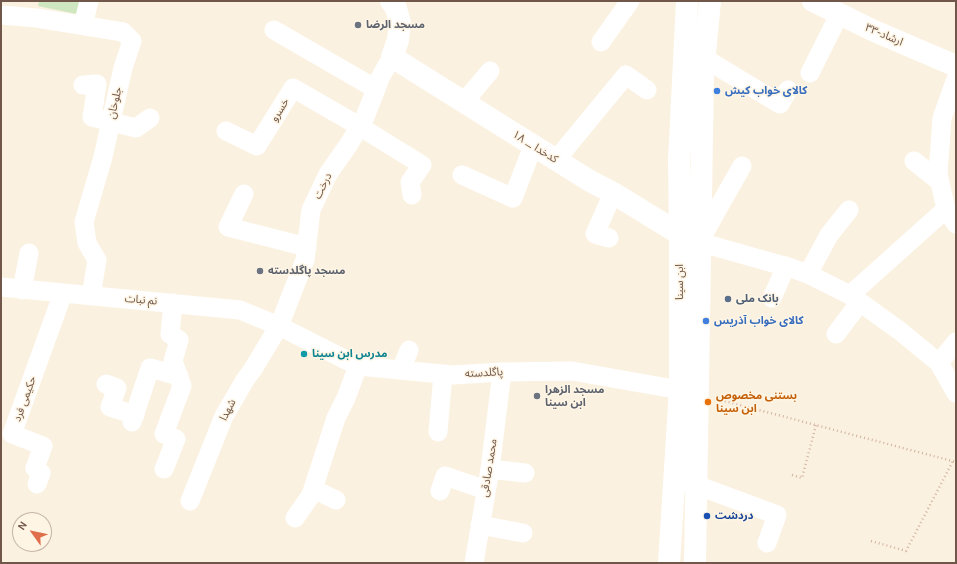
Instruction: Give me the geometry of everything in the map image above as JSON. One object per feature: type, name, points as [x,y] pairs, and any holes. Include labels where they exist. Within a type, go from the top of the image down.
[{"type":"main road","points":[[390,1],[396,8],[400,23],[398,40],[392,57]]},
{"type":"main road","name":"ابن سینا","points":[[686,1],[679,161],[690,238]]},
{"type":"main road","name":"ابن سینا","points":[[695,563],[696,485],[689,392],[690,238],[710,1]]},
{"type":"main road","name":"۳۳-ارشاد","points":[[813,1],[839,15],[956,66]]},
{"type":"main road","name":"۱۸ _ کدخدا","points":[[392,57],[590,181],[690,238]]},
{"type":"main road","name":"ابن سینا","points":[[669,563],[674,480],[689,392]]},
{"type":"street","points":[[83,25],[89,1]]},
{"type":"street","points":[[601,42],[630,1]]},
{"type":"street","name":"جلوخان","points":[[10,11],[37,18],[123,32],[132,41],[123,68],[103,157],[84,222],[87,243],[97,260],[91,296]]},
{"type":"street","points":[[810,73],[839,15]]},
{"type":"street","points":[[274,30],[376,89]]},
{"type":"street","name":"درخت","points":[[279,326],[305,260],[311,210],[328,174],[349,144],[365,117],[381,76],[392,57]]},
{"type":"street","points":[[704,58],[780,104],[788,90]]},
{"type":"street","points":[[464,102],[490,72]]},
{"type":"street","points":[[556,160],[626,75],[647,90]]},
{"type":"street","points":[[836,334],[855,298],[951,216],[938,174],[942,118],[956,79]]},
{"type":"street","points":[[83,85],[97,84],[92,117],[136,128],[150,118]]},
{"type":"street","name":"خسرو","points":[[226,131],[256,146],[293,88],[359,126]]},
{"type":"street","points":[[359,126],[422,165],[410,182],[412,195]]},
{"type":"street","points":[[462,175],[513,198],[533,146]]},
{"type":"street","points":[[914,161],[939,181]]},
{"type":"street","points":[[742,166],[690,238],[786,266],[808,274],[855,298],[900,331],[939,363],[956,393]]},
{"type":"street","points":[[608,238],[595,234],[613,193]]},
{"type":"street","points":[[244,194],[228,228],[307,247]]},
{"type":"street","points":[[808,274],[829,235],[849,210]]},
{"type":"street","points":[[22,290],[29,253]]},
{"type":"street","points":[[772,298],[786,266]]},
{"type":"street","name":"نم نبات","points":[[1,287],[240,310],[279,326]]},
{"type":"street","name":"حکیمی فرد","points":[[37,484],[41,473],[35,468],[43,446],[12,434],[63,293]]},
{"type":"street","points":[[164,470],[176,439],[164,434],[182,386],[173,361],[180,340],[170,334],[172,303]]},
{"type":"street","name":"پاگلدسته","points":[[279,326],[358,366],[443,374],[572,371],[689,392]]},
{"type":"street","name":"شهدا","points":[[190,501],[224,416],[279,326]]},
{"type":"street","points":[[939,363],[956,342]]},
{"type":"street","points":[[401,370],[409,350]]},
{"type":"street","points":[[295,518],[311,494],[336,418],[346,398],[358,366]]},
{"type":"street","points":[[106,384],[117,388],[110,406],[134,419],[150,368],[179,376]]},
{"type":"street","name":"محمد صادقی","points":[[474,563],[490,469],[502,372]]},
{"type":"street","points":[[438,432],[443,374]]},
{"type":"street","points":[[490,469],[526,473]]},
{"type":"street","points":[[440,491],[444,476],[486,490]]},
{"type":"street","points":[[674,480],[696,485],[777,515],[766,543]]},
{"type":"street","points":[[313,489],[336,500]]},
{"type":"street","points":[[480,525],[523,532]]},
{"type":"path","points":[[689,392],[954,462],[906,551],[871,542]]},
{"type":"path","points":[[792,475],[802,478],[816,425]]},
{"type":"green space","points":[[39,1],[80,1],[77,14],[38,6]]},
{"type":"place","name":"مسجد الرضا","points":[[358,25]]},
{"type":"place","name":"کالای خواب کیش","points":[[717,91]]},
{"type":"place","name":"مسجد پاگلدسته","points":[[260,271]]},
{"type":"place","name":"بانک ملی","points":[[728,299]]},
{"type":"place","name":"کالای خواب آذریس","points":[[706,321]]},
{"type":"place","name":"مدرس ابن سینا","points":[[304,354]]},
{"type":"place","name":"مسجد الزهرا ابن سینا","points":[[537,396]]},
{"type":"place","name":"بستنی مخصوص ابن سینا","points":[[708,402]]},
{"type":"place","name":"دردشت","points":[[707,516]]}]
